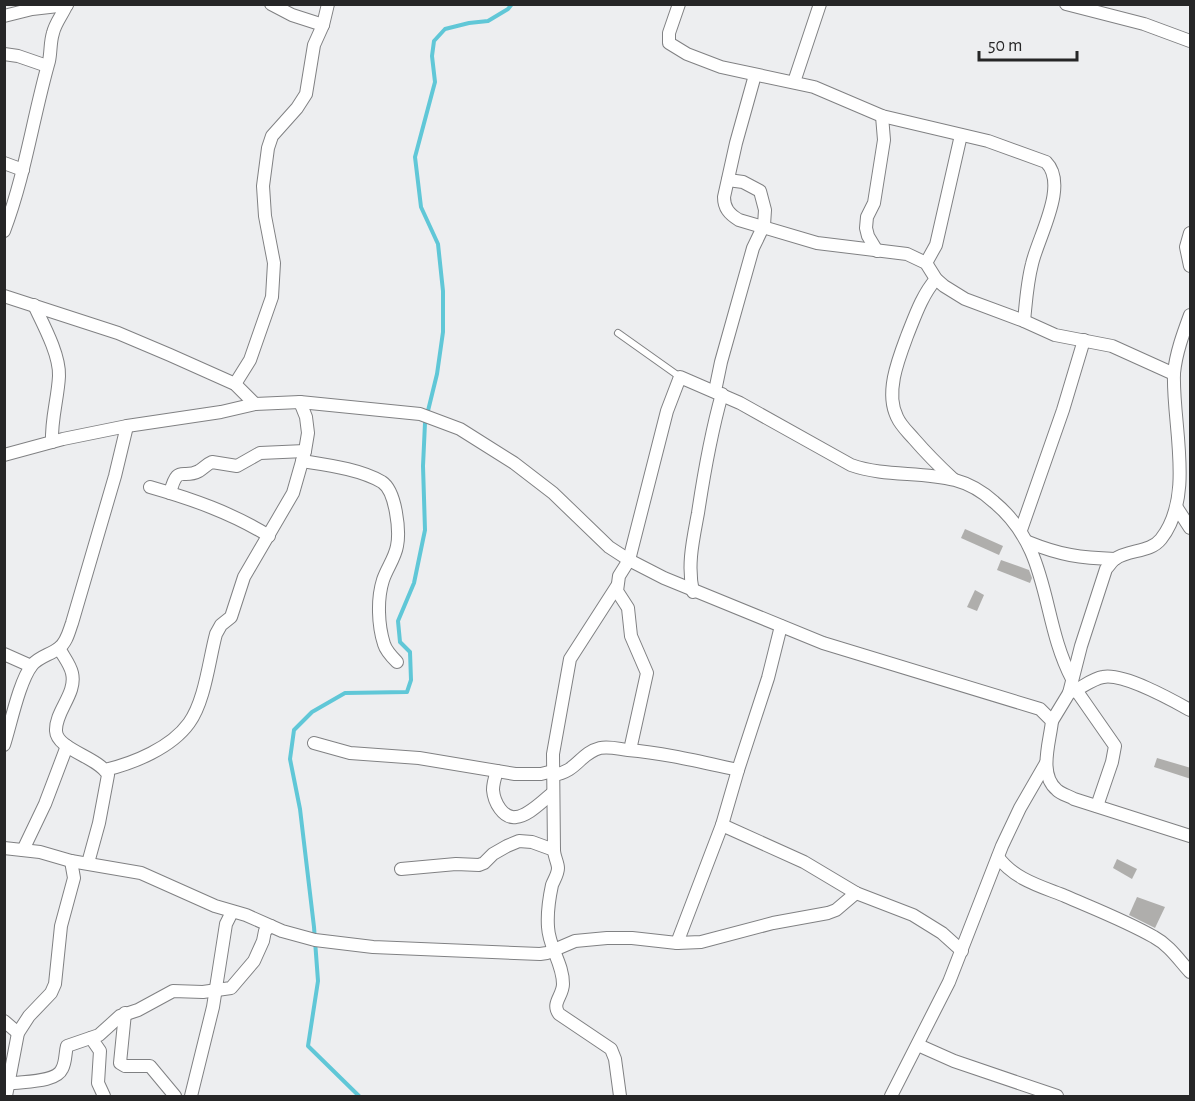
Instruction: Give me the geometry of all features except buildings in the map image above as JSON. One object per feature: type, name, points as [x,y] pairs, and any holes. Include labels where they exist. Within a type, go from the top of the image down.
[{"type":"street","points":[[271,4],[291,15],[323,25]]},
{"type":"street","points":[[235,384],[250,360],[272,297],[274,263],[268,238],[263,195],[268,148],[272,136],[297,108],[306,94],[314,45],[323,25],[328,4]]},
{"type":"street","points":[[679,4],[669,33],[669,43],[675,48],[721,67],[814,87],[882,116],[988,141],[1028,153],[1052,167],[1054,191],[1032,264],[1024,321]]},
{"type":"street","points":[[794,82],[820,4]]},
{"type":"street","points":[[1066,4],[1107,13],[1191,41]]},
{"type":"street","points":[[4,16],[32,9],[67,5]]},
{"type":"street","points":[[4,231],[15,203],[53,31],[67,5]]},
{"type":"street","points":[[4,54],[47,66]]},
{"type":"street","points":[[755,75],[728,180],[724,204],[731,215],[739,220],[764,225],[817,243],[907,254],[926,263],[936,279],[965,299],[1055,335],[1112,346],[1174,374]]},
{"type":"street","points":[[877,251],[866,228],[879,177],[884,140],[882,116]]},
{"type":"street","points":[[926,263],[936,245],[961,135]]},
{"type":"street","points":[[4,163],[23,170]]},
{"type":"street","points":[[693,592],[690,578],[690,554],[724,353],[753,248],[764,225],[765,210],[760,191],[743,182],[728,180]]},
{"type":"street","points":[[1191,233],[1186,247],[1191,266]]},
{"type":"street","points":[[936,279],[921,302],[900,355],[893,388],[893,404],[895,414],[901,424],[933,461],[954,480]]},
{"type":"street","points":[[4,296],[118,333],[235,384],[255,404]]},
{"type":"street","points":[[34,305],[57,359],[59,372],[51,425],[52,442]]},
{"type":"street","points":[[1191,315],[1179,348],[1174,374],[1182,471],[1177,508],[1161,540],[1153,546],[1115,559],[1106,569],[1072,687],[1052,721],[1046,763],[1047,777],[1057,790],[1074,799],[1191,836]]},
{"type":"street","points":[[1021,530],[1069,391],[1084,340]]},
{"type":"street","points":[[620,1096],[615,1059],[611,1049],[557,1010],[557,1002],[563,990],[562,975],[560,964],[552,950],[548,917],[551,891],[558,866],[554,850],[553,793],[556,730],[570,659],[617,586],[619,576],[629,560],[667,411],[680,377],[770,418],[851,465],[883,473],[937,477],[972,485],[1004,510],[1021,530],[1037,564],[1058,645],[1072,687],[1115,746],[1097,806]]},
{"type":"street","points":[[4,455],[127,426],[221,412],[255,404],[300,402],[420,414],[466,432],[534,476],[609,547],[629,560],[693,592],[823,643],[1040,709],[1052,721]]},
{"type":"street","points":[[105,770],[143,758],[190,722],[201,695],[216,634],[221,625],[231,617],[244,577],[293,493],[308,434],[306,417],[300,402]]},
{"type":"street","points":[[4,745],[31,666],[38,659],[59,648],[65,641],[72,623],[113,485],[127,426]]},
{"type":"street","points":[[170,493],[176,476],[182,472],[195,473],[212,462],[237,466],[260,453],[304,456],[381,482],[392,493],[397,522],[397,546],[382,582],[379,599],[380,615],[384,644],[397,662]]},
{"type":"street","points":[[150,487],[191,499],[231,515],[269,536]]},
{"type":"street","points":[[1177,508],[1191,528]]},
{"type":"street","points":[[1028,542],[1061,555],[1115,559]]},
{"type":"street","points":[[617,586],[620,598],[628,608],[630,636],[647,673],[630,750]]},
{"type":"street","points":[[677,943],[722,825],[782,626]]},
{"type":"street","points":[[59,648],[72,673],[72,686],[56,732],[66,746],[105,770],[108,781],[88,863]]},
{"type":"street","points":[[4,654],[31,666]]},
{"type":"street","points":[[1072,687],[1109,676],[1145,687],[1191,710]]},
{"type":"street","points":[[314,743],[350,753],[419,758],[515,774],[562,774],[572,769],[598,748],[657,753],[738,770]]},
{"type":"street","points":[[23,850],[45,804],[66,746]]},
{"type":"street","points":[[891,1096],[918,1045],[962,951],[998,857],[1020,808],[1046,763]]},
{"type":"street","points":[[497,771],[493,792],[500,809],[510,816],[519,816],[553,793]]},
{"type":"street","points":[[722,825],[804,862],[856,893],[913,915],[942,933],[962,951]]},
{"type":"street","points":[[401,868],[456,864],[479,865],[493,854],[519,841],[532,842],[554,850]]},
{"type":"street","points":[[4,848],[40,852],[71,861],[141,873],[271,926],[315,940],[373,947],[525,954],[547,953],[575,941],[607,938],[643,938],[677,943],[700,942],[773,923],[828,913],[836,910],[856,893]]},
{"type":"street","points":[[998,857],[1012,873],[1031,883],[1155,937],[1191,972]]},
{"type":"street","points":[[71,861],[74,878],[61,926],[55,984],[51,993],[29,1016],[18,1033],[7,1090],[58,1075],[63,1068],[68,1046],[103,1033],[125,1014],[138,1010],[173,991],[216,991],[236,984],[254,961],[265,931],[271,926]]},
{"type":"street","points":[[191,1096],[216,991],[226,924],[232,912]]},
{"type":"street","points":[[125,1014],[120,1063],[125,1066],[150,1066],[175,1096]]},
{"type":"street","points":[[4,1021],[18,1033]]},
{"type":"street","points":[[91,1038],[100,1051],[98,1083],[104,1096]]},
{"type":"street","points":[[918,1045],[954,1061],[1057,1096]]},
{"type":"lane","points":[[618,333],[680,377]]},
{"type":"waterway","points":[[359,1096],[308,1046],[318,981],[300,809],[290,759],[294,730],[312,712],[345,693],[407,692],[411,680],[410,652],[400,642],[398,621],[414,583],[425,530],[423,466],[425,423],[437,374],[443,332],[443,291],[438,244],[421,207],[415,157],[435,82],[432,56],[434,41],[445,29],[488,21],[512,4]]}]
